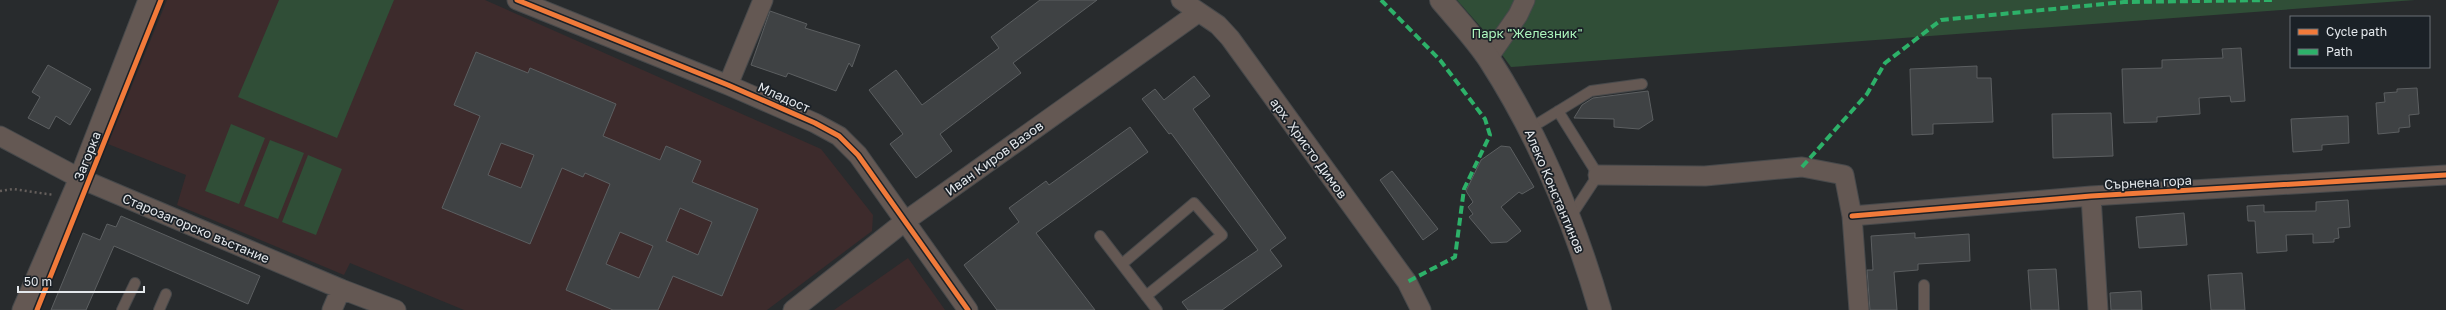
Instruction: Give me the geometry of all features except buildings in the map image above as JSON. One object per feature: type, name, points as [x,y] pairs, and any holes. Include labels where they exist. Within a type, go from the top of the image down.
[{"type":"street","name":"Младост","points":[[517,0],[728,85],[815,123],[839,136],[858,155],[904,222],[968,310]]},
{"type":"street","points":[[728,85],[763,0]]},
{"type":"street","name":"арх. Христо Димов","points":[[1181,0],[1218,25],[1230,38],[1407,282],[1421,310]]},
{"type":"street","name":"Алеко Константинов","points":[[1441,0],[1488,58],[1529,129],[1569,219],[1600,310]]},
{"type":"street","points":[[1488,58],[1518,15],[1525,0]]},
{"type":"street","name":"Загорка","points":[[22,310],[78,178],[143,2]]},
{"type":"street","name":"Иван Киров Вазов","points":[[793,310],[904,222],[1199,12]]},
{"type":"street","name":"Старозагорско въстание","points":[[0,136],[78,178],[341,289],[396,310]]},
{"type":"street","points":[[1598,175],[1705,176],[1802,167],[1844,175],[1852,216],[1859,310]]},
{"type":"street","name":"Сърнена гора","points":[[1852,216],[2091,196],[2446,175]]},
{"type":"street","points":[[2091,196],[2098,310]]},
{"type":"street","points":[[332,310],[341,289]]},
{"type":"lane","points":[[1529,129],[1591,91],[1642,84]]},
{"type":"lane","points":[[1558,111],[1598,175],[1569,219]]},
{"type":"lane","points":[[1122,264],[1194,203],[1222,235],[1146,296]]},
{"type":"lane","points":[[1100,236],[1157,310]]},
{"type":"lane","points":[[122,310],[135,283]]},
{"type":"lane","points":[[1924,285],[1924,310]]},
{"type":"lane","points":[[159,310],[166,294]]},
{"type":"path","points":[[0,191],[13,189],[49,193],[68,202]]},
{"type":"shaded area","points":[[167,0],[485,0],[821,149],[873,215],[872,231],[767,310],[464,310],[350,263],[344,275],[177,205],[186,175],[108,144]]},
{"type":"shaded area","points":[[908,258],[945,310],[834,310]]},
{"type":"green space","points":[[279,0],[394,0],[337,138],[238,97]]},
{"type":"green space","name":"Парк \"Железник\"","points":[[1457,0],[2415,0],[1511,67],[1486,33]]},
{"type":"green space","points":[[231,124],[265,138],[239,204],[205,191]]},
{"type":"green space","points":[[270,140],[304,153],[278,219],[244,206]]},
{"type":"green space","points":[[308,155],[342,169],[316,235],[282,222]]},
{"type":"marked path","points":[[1381,0],[1440,60],[1485,119],[1490,135],[1464,189],[1455,257],[1407,282]]},
{"type":"marked path","points":[[1802,167],[1867,94],[1885,63],[1941,20],[2124,2],[2273,0]]},
{"type":"cycle path","points":[[37,310],[161,0]]},
{"type":"cycle path","points":[[517,0],[728,85],[815,123],[839,136],[858,155],[968,310]]},
{"type":"cycle path","points":[[1852,216],[2091,196],[2446,175]]}]
